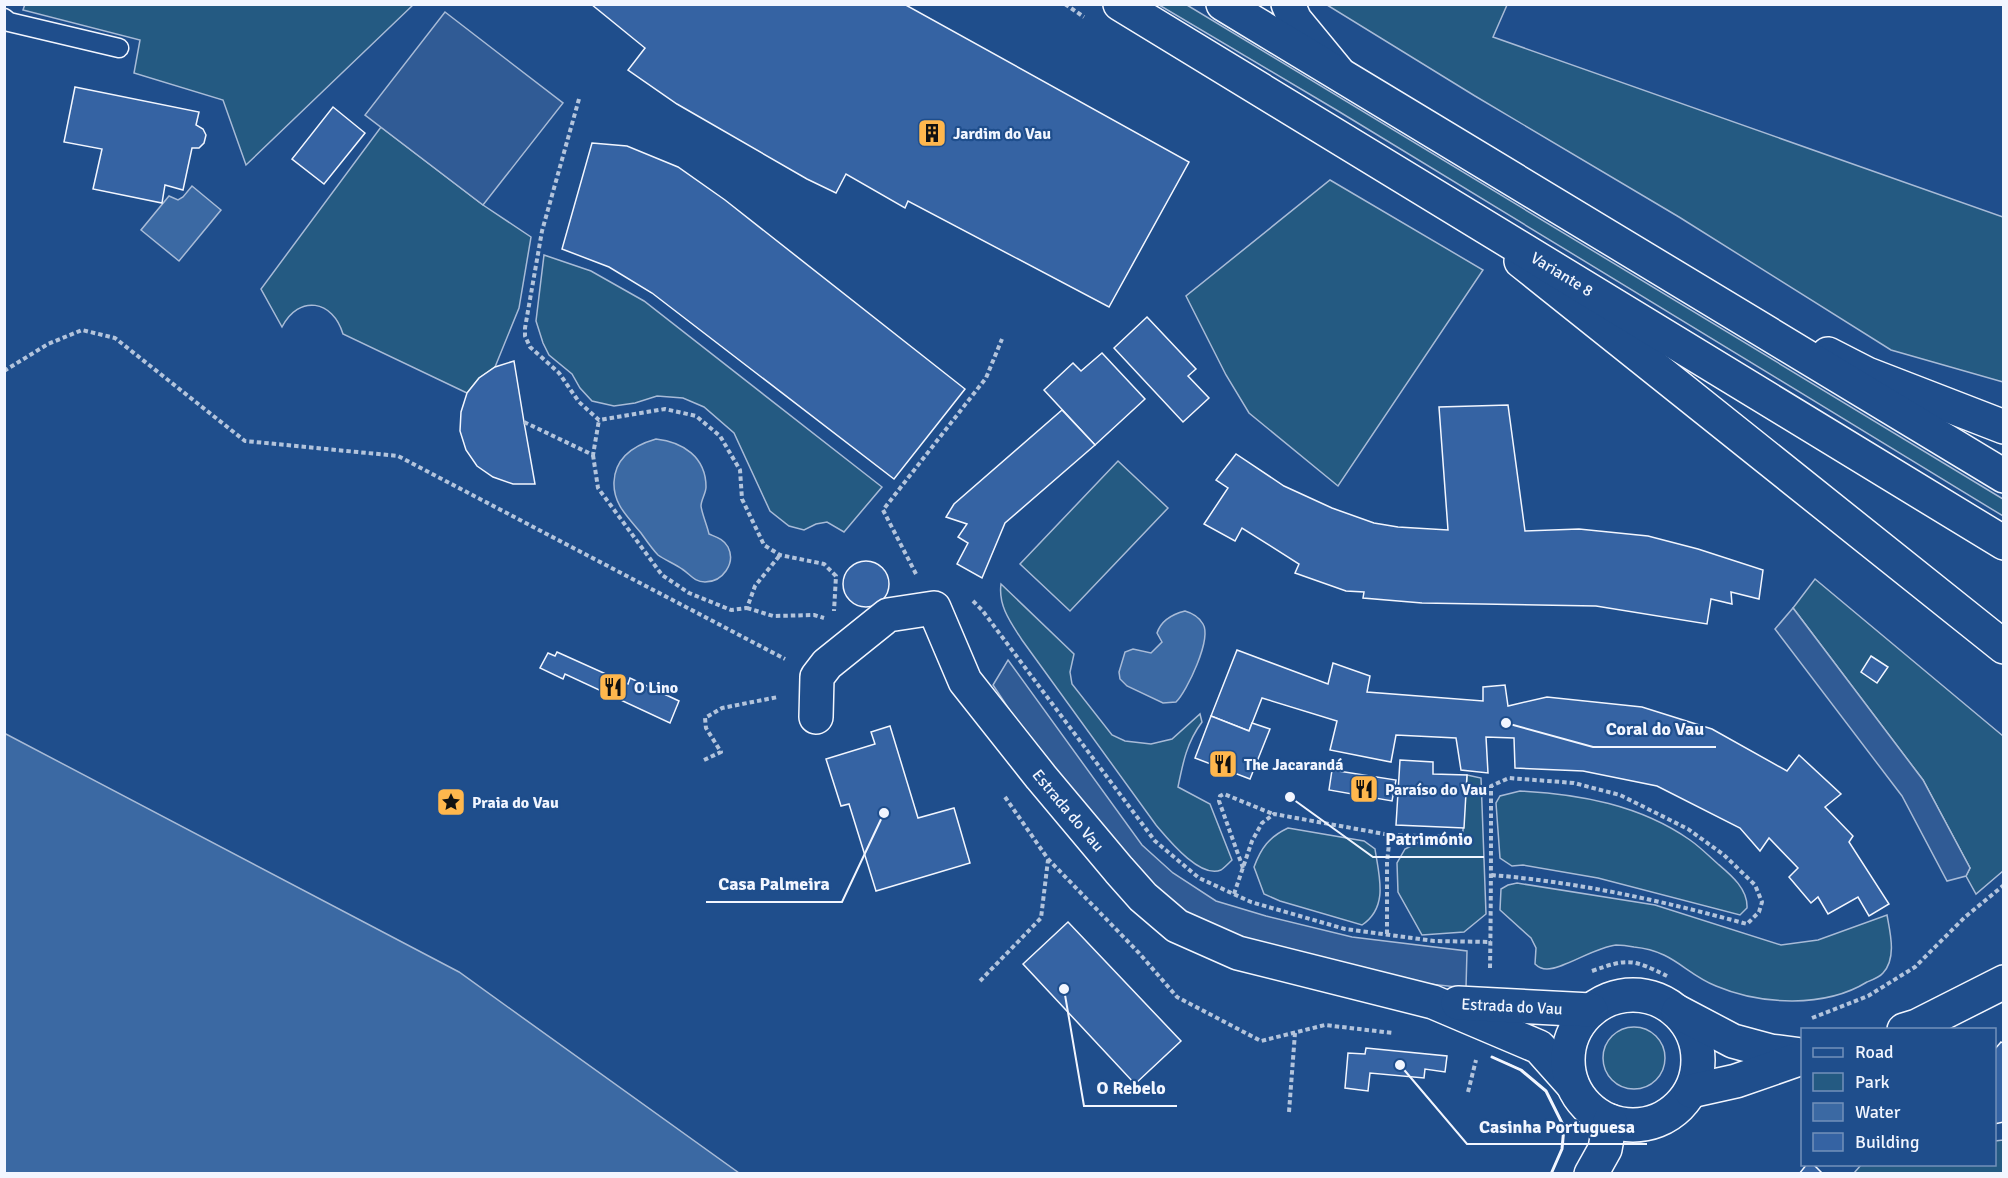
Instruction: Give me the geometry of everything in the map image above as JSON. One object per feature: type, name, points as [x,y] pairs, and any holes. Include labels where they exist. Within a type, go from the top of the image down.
[{"type":"street","name":"Variante 8","points":[[1120,4],[2004,543]]},
{"type":"street","points":[[1223,4],[2004,476]]},
{"type":"street","points":[[1288,4],[1295,20],[1340,75]]},
{"type":"street","points":[[1463,214],[2004,647]]},
{"type":"street","points":[[1656,266],[1868,374],[2004,427]]},
{"type":"street","points":[[816,717],[817,677],[827,664],[888,615],[934,608]]},
{"type":"street","name":"Estrada do Vau","points":[[934,608],[965,681],[1041,777],[1127,879],[1143,897],[1177,926],[1238,953],[1433,1002],[1539,1047],[1572,1084]]},
{"type":"street","points":[[1908,1028],[1917,1026],[2004,981]]},
{"type":"street","points":[[1677,1012],[1688,1025],[1696,1040],[1699,1057],[1697,1074],[1691,1091],[1681,1106],[1666,1117],[1649,1124],[1630,1126],[1610,1121],[1593,1111],[1579,1096],[1572,1084],[1568,1058],[1570,1044],[1575,1031],[1591,1011],[1602,1003],[1627,995],[1654,999],[1666,1004],[1733,1041],[1770,1051],[1801,1056]]},
{"type":"street","name":"Estrada do Vau","points":[[1433,1002],[1591,1011]]},
{"type":"street","points":[[1691,1091],[1736,1081],[1801,1057]]},
{"type":"street","points":[[1591,1173],[1605,1149],[1610,1121]]},
{"type":"lane","points":[[4,18],[9,22],[119,48]]},
{"type":"path","points":[[579,99],[542,231],[525,336],[530,347],[559,373],[579,402],[599,420]]},
{"type":"path","points":[[4,371],[48,344],[82,330],[115,338],[245,441],[398,456],[782,657]]},
{"type":"path","points":[[1002,339],[986,378],[883,510],[934,608],[959,594],[968,596],[982,610],[1155,841],[1199,878],[1251,902],[1345,929],[1434,941],[1491,942]]},
{"type":"path","points":[[665,409],[696,416],[720,436],[740,470],[742,499],[764,545],[780,555],[824,564],[837,576],[834,621],[814,615],[773,616],[747,608],[731,610],[689,593],[662,575],[598,488],[593,455],[599,420],[665,409]]},
{"type":"path","points":[[524,422],[593,455]]},
{"type":"path","points":[[747,608],[755,586],[780,555]]},
{"type":"path","points":[[782,657],[788,651]]},
{"type":"path","points":[[782,657],[784,667]]},
{"type":"path","points":[[704,760],[721,752],[706,728],[705,718],[722,708],[776,699],[783,692]]},
{"type":"path","points":[[1490,973],[1491,786],[1509,778],[1575,783],[1620,795],[1688,829],[1724,855],[1755,885],[1762,902],[1759,912],[1747,924],[1642,897],[1537,878],[1491,875]]},
{"type":"path","points":[[1243,868],[1219,801],[1220,796],[1224,794],[1274,814],[1390,835],[1451,837]]},
{"type":"path","points":[[1234,894],[1252,842],[1262,822],[1274,814]]},
{"type":"path","points":[[1386,934],[1387,862],[1390,835]]},
{"type":"path","points":[[980,981],[1041,918],[1048,859]]},
{"type":"path","points":[[1811,1018],[1868,996],[1915,967],[1965,917],[2004,885]]},
{"type":"path","points":[[1586,973],[1618,962],[1641,963],[1670,977]]},
{"type":"path","points":[[1289,1112],[1294,1033]]},
{"type":"path","points":[[1468,1092],[1478,1054]]},
{"type":"green space","points":[[25,4],[413,5],[246,165],[223,100],[134,73],[140,40],[23,10]]},
{"type":"green space","points":[[1159,5],[1187,5],[2003,499],[2003,516],[1338,111]]},
{"type":"green space","points":[[1327,5],[1507,5],[1493,37],[2003,217],[2003,382],[1891,350],[1679,217]]},
{"type":"green space","points":[[381,127],[483,205],[531,237],[519,308],[495,367],[479,378],[467,393],[343,334],[332,314],[324,308],[315,305],[297,309],[282,327],[261,289]]},
{"type":"green space","points":[[1330,180],[1483,270],[1338,486],[1249,413],[1226,375],[1186,296]]},
{"type":"green space","points":[[544,255],[591,271],[644,301],[882,487],[844,532],[827,522],[804,530],[789,526],[770,511],[734,433],[704,407],[683,398],[657,396],[635,403],[614,406],[592,401],[580,388],[572,374],[549,355],[543,343],[536,321]]},
{"type":"green space","points":[[1118,461],[1168,508],[1070,611],[1020,564]]},
{"type":"green space","points":[[1815,579],[2003,736],[2003,871],[1976,894],[1966,876],[1970,868],[1923,780],[1793,608]]},
{"type":"green space","points":[[1001,584],[1074,654],[1070,672],[1072,684],[1112,735],[1125,741],[1151,744],[1172,739],[1200,714],[1202,722],[1189,745],[1178,787],[1210,804],[1232,860],[1221,870],[1204,869],[1194,863],[1176,848],[1156,825],[1022,640],[1003,607]]},
{"type":"green space","points":[[1467,775],[1481,778],[1486,914],[1464,932],[1422,935],[1398,892],[1397,863],[1405,849],[1423,840],[1462,844]]},
{"type":"green space","points":[[1520,791],[1565,795],[1609,804],[1651,818],[1671,828],[1690,840],[1733,878],[1745,895],[1747,908],[1740,915],[1598,878],[1523,865],[1512,866],[1500,858],[1496,803],[1500,796]]},
{"type":"green space","points":[[1288,828],[1364,841],[1375,849],[1380,880],[1379,900],[1370,918],[1362,925],[1280,901],[1264,894],[1254,867],[1266,844]]},
{"type":"green space","points":[[1517,883],[1655,905],[1781,945],[1818,940],[1887,915],[1890,929],[1890,960],[1880,976],[1850,990],[1813,1000],[1793,1001],[1772,1000],[1734,992],[1705,981],[1659,953],[1625,946],[1608,947],[1562,966],[1543,969],[1535,964],[1536,948],[1531,938],[1500,910],[1501,889]]},
{"type":"green space","points":[[1628,1027],[1640,1027],[1656,1036],[1663,1046],[1665,1058],[1663,1070],[1656,1080],[1640,1089],[1628,1089],[1617,1084],[1608,1075],[1603,1064],[1603,1052],[1608,1041],[1617,1032]]},
{"type":"green space","points":[[2003,1140],[2003,1173],[1854,1173],[1860,1166],[1996,1166],[1996,1141]]},
{"type":"shaded area","points":[[445,12],[563,103],[483,205],[365,115]]},
{"type":"shaded area","points":[[1793,608],[1923,780],[1970,868],[1966,876],[1947,881],[1902,796],[1775,629]]},
{"type":"shaded area","points":[[1008,660],[1142,845],[1173,873],[1216,901],[1266,916],[1352,937],[1467,951],[1466,988],[1374,978],[1217,931],[1161,896],[1138,876],[1019,724],[993,685]]},
{"type":"water","points":[[192,186],[221,210],[179,261],[141,230],[169,196],[178,200]]},
{"type":"water","points":[[656,439],[684,448],[697,459],[702,467],[706,487],[701,506],[709,534],[724,542],[730,553],[729,565],[717,579],[698,581],[658,555],[619,504],[614,490],[615,473],[618,466],[628,453]]},
{"type":"water","points":[[1185,611],[1199,619],[1205,631],[1197,664],[1181,696],[1176,702],[1163,703],[1127,686],[1120,679],[1119,672],[1125,652],[1133,649],[1151,653],[1162,642],[1157,633],[1161,625],[1172,616]]},
{"type":"water","points":[[4,733],[459,972],[739,1173],[5,1173]]},
{"type":"building","name":"Jardim do Vau","points":[[591,4],[904,4],[1189,162],[1109,307],[908,201],[905,208],[846,174],[836,193],[807,179],[677,104],[628,70],[645,48]]},
{"type":"building","points":[[75,87],[199,112],[196,125],[203,129],[206,135],[204,143],[199,148],[192,148],[183,190],[165,185],[162,203],[93,189],[102,149],[64,142]]},
{"type":"building","points":[[333,107],[365,133],[324,184],[292,159]]},
{"type":"building","points":[[592,143],[627,146],[678,167],[725,200],[965,389],[894,479],[652,293],[609,267],[562,249]]},
{"type":"building","points":[[1147,317],[1196,369],[1188,376],[1209,398],[1183,422],[1114,348]]},
{"type":"building","points":[[1102,353],[1145,399],[1095,445],[1044,390],[1073,363],[1081,371]]},
{"type":"building","points":[[514,361],[535,484],[513,484],[493,477],[477,466],[466,450],[460,431],[461,412],[467,393],[479,378],[495,367]]},
{"type":"building","points":[[1508,405],[1525,531],[1579,529],[1648,536],[1698,549],[1763,570],[1759,599],[1731,592],[1732,604],[1711,599],[1707,624],[1596,606],[1422,603],[1363,598],[1364,592],[1346,591],[1295,573],[1299,564],[1242,528],[1235,541],[1204,524],[1228,488],[1216,480],[1236,454],[1284,486],[1332,508],[1374,523],[1448,530],[1439,407]]},
{"type":"building","points":[[1062,410],[1095,445],[1005,523],[982,578],[957,564],[968,543],[958,537],[967,524],[946,517],[954,504]]},
{"type":"building","points":[[866,561],[882,568],[889,584],[882,600],[866,607],[850,600],[843,584],[850,568]]},
{"type":"building","points":[[1237,650],[1328,684],[1333,663],[1370,676],[1367,692],[1483,701],[1483,687],[1505,685],[1508,706],[1547,697],[1642,707],[1712,729],[1787,771],[1799,755],[1841,794],[1825,807],[1853,836],[1849,842],[1889,904],[1869,916],[1858,897],[1828,914],[1818,897],[1811,903],[1789,877],[1798,868],[1769,838],[1760,851],[1740,828],[1657,786],[1583,771],[1515,768],[1514,738],[1486,737],[1488,773],[1461,770],[1456,738],[1396,735],[1391,762],[1330,750],[1337,721],[1262,698],[1249,731],[1211,716]]},
{"type":"building","points":[[557,652],[628,684],[630,678],[679,701],[670,723],[565,674],[563,679],[540,668],[548,653],[555,656]]},
{"type":"building","points":[[1871,656],[1888,667],[1877,683],[1861,672]]},
{"type":"building","points":[[1211,716],[1249,731],[1252,723],[1270,729],[1250,779],[1195,758]]},
{"type":"building","points":[[890,726],[918,818],[954,808],[970,863],[876,891],[849,804],[841,806],[826,759],[875,744],[871,732]]},
{"type":"building","points":[[1400,760],[1433,762],[1433,774],[1467,775],[1464,828],[1396,825]]},
{"type":"building","points":[[1332,770],[1396,780],[1392,801],[1329,790]]},
{"type":"building","points":[[1068,922],[1181,1041],[1135,1084],[1023,964]]},
{"type":"building","points":[[2001,1042],[2004,1044],[2004,1122],[1996,1124],[1996,1048]]},
{"type":"building","points":[[1366,1048],[1447,1056],[1445,1072],[1425,1069],[1424,1078],[1370,1073],[1368,1091],[1345,1088],[1348,1053],[1365,1054]]},
{"type":"building","points":[[1805,1166],[1815,1166],[1823,1174],[1799,1174]]},
{"type":"fence","points":[[1506,1063],[1521,1070],[1546,1091],[1564,1127],[1562,1149],[1551,1174]]},
{"type":"wall","points":[[1492,1057],[1521,1070],[1546,1091],[1564,1127],[1562,1149],[1551,1174]]},
{"type":"place","name":"Jardim do Vau","points":[[932,133]]},
{"type":"place","name":"O Lino","points":[[613,687]]},
{"type":"place","name":"Coral do Vau","points":[[1506,723]]},
{"type":"place","name":"The Jacarandá","points":[[1223,764]]},
{"type":"place","name":"Paraíso do Vau","points":[[1364,789]]},
{"type":"place","name":"Património","points":[[1290,797]]},
{"type":"place","name":"Praia do Vau","points":[[451,802]]},
{"type":"place","name":"Casa Palmeira","points":[[884,813]]},
{"type":"place","name":"O Rebelo","points":[[1064,989]]},
{"type":"place","name":"Casinha Portuguesa","points":[[1400,1065]]}]
